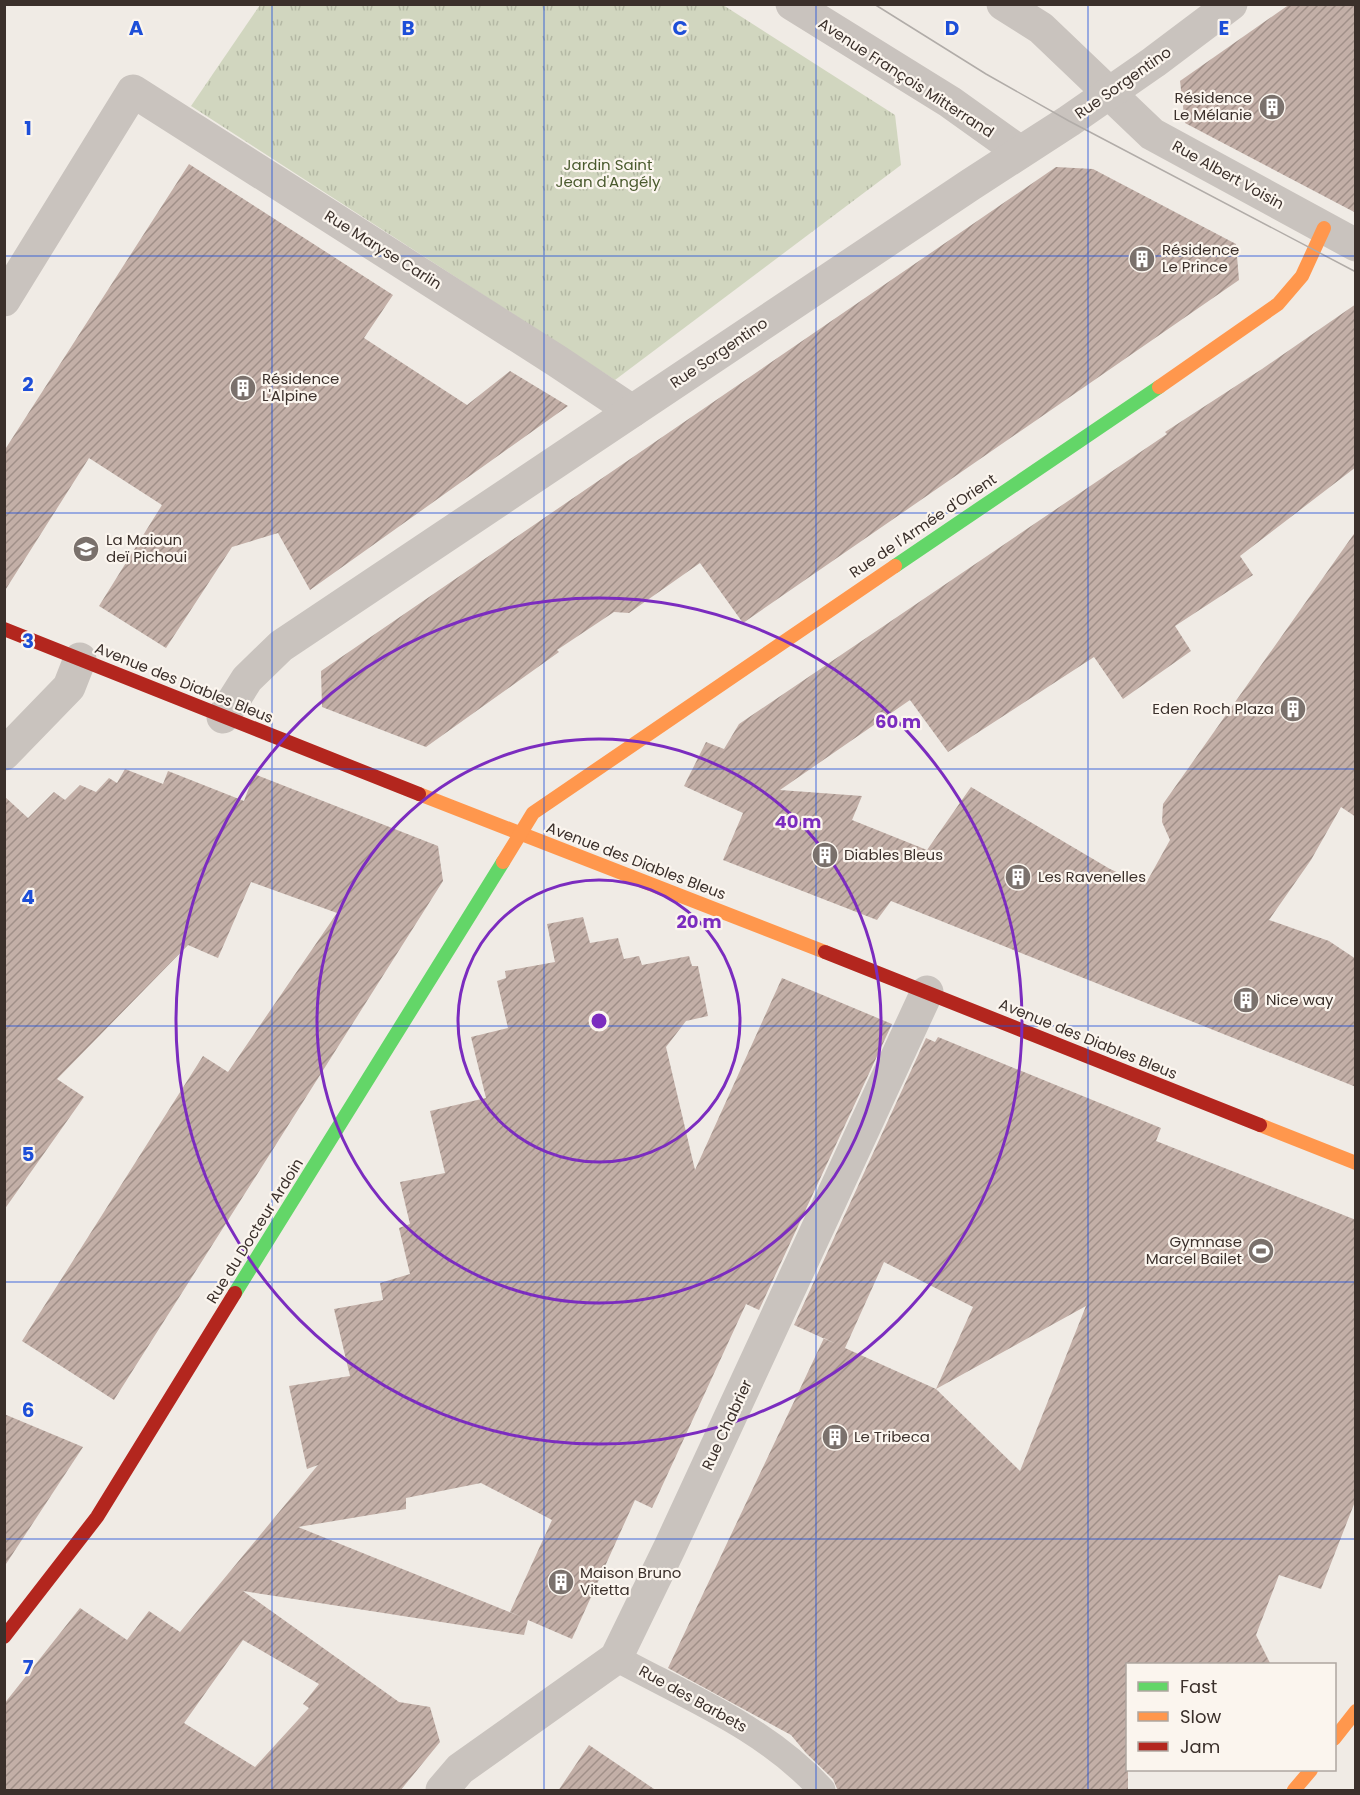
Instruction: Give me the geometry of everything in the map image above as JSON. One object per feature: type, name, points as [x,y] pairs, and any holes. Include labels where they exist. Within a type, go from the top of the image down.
[{"type":"street","name":"Avenue François Mitterrand","points":[[792,4],[950,102],[1020,152]]},
{"type":"street","points":[[1003,4],[1041,28],[1109,93]]},
{"type":"street","name":"Rue Sorgentino","points":[[223,717],[247,679],[281,646],[1109,93],[1231,4]]},
{"type":"street","name":"Rue Maryse Carlin","points":[[4,300],[133,92],[632,411]]},
{"type":"street","name":"Rue Albert Voisin","points":[[1109,93],[1152,134],[1356,245]]},
{"type":"street","name":"Rue de l'Armée d'Orient","points":[[521,834],[533,813],[557,795],[1266,314],[1287,297],[1303,277],[1324,228]]},
{"type":"street","name":"Avenue des Diables Bleus","points":[[4,629],[1356,1163]]},
{"type":"street","points":[[4,754],[69,687],[80,659]]},
{"type":"street","name":"Rue du Docteur Ardoin","points":[[4,1637],[97,1517],[521,834]]},
{"type":"street","name":"Rue Chabrier","points":[[442,1791],[460,1769],[616,1658],[680,1526],[927,992]]},
{"type":"street","points":[[1336,1737],[1356,1711]]},
{"type":"street","points":[[1294,1791],[1310,1771]]},
{"type":"lane","name":"Rue des Barbets","points":[[616,1658],[742,1725],[803,1769],[822,1791]]},
{"type":"green space","name":"Jardin Saint Jean d'Angély","points":[[260,5],[723,5],[895,115],[901,165],[615,380],[191,106]]},
{"type":"building","name":"Résidence Le Mélanie","points":[[1290,4],[1356,4],[1356,213],[1185,123],[1180,81]]},
{"type":"building","name":"Résidence L'Alpine","points":[[189,164],[393,295],[364,338],[467,405],[510,371],[568,406],[310,590],[278,533],[232,547],[166,648],[99,606],[162,505],[89,458],[4,592],[4,451]]},
{"type":"building","points":[[1056,167],[1093,169],[1236,244],[1239,280],[743,623],[700,563],[629,613],[614,612],[557,650],[559,652],[426,747],[322,707],[321,671]]},
{"type":"building","points":[[1356,304],[1356,467],[1240,556],[1253,575],[1175,626],[1191,651],[1123,699],[1094,657],[948,752],[910,700],[780,790],[862,796],[852,820],[927,850],[971,787],[1110,869],[1145,885],[1170,840],[1162,822],[1163,804],[1356,531],[1356,817],[1341,807],[1311,860],[1269,920],[1329,941],[1356,959],[1356,1087],[891,901],[877,920],[723,860],[743,813],[684,786],[706,742],[724,749],[739,724]]},
{"type":"building","points":[[125,769],[163,784],[168,771],[244,801],[254,774],[438,846],[443,881],[114,1400],[22,1341],[203,1056],[228,1072],[337,913],[251,882],[218,958],[188,945],[57,1079],[84,1097],[4,1210],[4,796],[28,818],[54,792],[65,800],[80,785],[96,792],[109,778],[117,783]]},
{"type":"building","points":[[583,917],[590,943],[618,938],[624,959],[639,956],[642,965],[689,956],[692,966],[698,966],[708,1016],[686,1021],[666,1047],[695,1170],[782,978],[892,1024],[759,1310],[746,1304],[652,1508],[635,1500],[572,1639],[528,1620],[524,1635],[243,1591],[399,1702],[430,1707],[440,1742],[400,1791],[4,1791],[4,1704],[80,1608],[127,1640],[149,1611],[180,1632],[318,1465],[307,1469],[289,1386],[350,1376],[334,1309],[383,1300],[380,1283],[410,1274],[399,1228],[410,1224],[400,1182],[445,1173],[430,1111],[486,1098],[471,1037],[508,1028],[497,981],[506,978],[505,971],[555,962],[547,924]],"holes":[[[481,1483],[552,1520],[510,1612],[524,1618],[298,1527],[406,1509],[406,1498]],[[243,1640],[319,1684],[303,1704],[309,1708],[255,1767],[184,1723]]]},
{"type":"building","points":[[938,1037],[1161,1128],[1156,1141],[1356,1220],[1356,1499],[1321,1589],[1279,1575],[1256,1635],[1270,1663],[1126,1663],[1128,1791],[838,1791],[833,1779],[791,1735],[668,1668],[824,1338],[794,1325],[926,1038],[935,1042]],"holes":[[[884,1262],[973,1307],[936,1389],[845,1348]],[[1086,1306],[1020,1471],[936,1389]]]},
{"type":"building","points":[[4,1414],[83,1447],[4,1567]]},
{"type":"building","points":[[589,1745],[657,1791],[558,1791]]},
{"type":"tram line","points":[[874,4],[986,74],[1069,121],[1356,272]]},
{"type":"traffic: fast","points":[[895,566],[1159,387]]},
{"type":"traffic: fast","points":[[235,1293],[503,862]]},
{"type":"traffic: slow","points":[[1159,387],[1278,304],[1302,276],[1324,228]]},
{"type":"traffic: slow","points":[[503,862],[533,813],[895,566]]},
{"type":"traffic: slow","points":[[419,794],[825,952]]},
{"type":"traffic: slow","points":[[1260,1125],[1356,1163]]},
{"type":"traffic: slow","points":[[1336,1736],[1356,1711]]},
{"type":"traffic: slow","points":[[1294,1790],[1310,1771]]},
{"type":"traffic: jam","points":[[4,629],[419,794]]},
{"type":"traffic: jam","points":[[825,952],[1260,1125]]},
{"type":"traffic: jam","points":[[4,1637],[97,1517],[235,1293]]},
{"type":"place","name":"Résidence Le Mélanie","points":[[1272,107]]},
{"type":"place","name":"Résidence Le Prince","points":[[1142,259]]},
{"type":"place","name":"Résidence L'Alpine","points":[[243,388]]},
{"type":"place","name":"La Maioun deï Pichoui","points":[[86,549]]},
{"type":"place","name":"Eden Roch Plaza","points":[[1293,709]]},
{"type":"place","name":"Diables Bleus","points":[[825,855]]},
{"type":"place","name":"Les Ravenelles","points":[[1018,877]]},
{"type":"place","name":"Nice way","points":[[1246,1000]]},
{"type":"place","name":"Gymnase Marcel Bailet","points":[[1261,1251]]},
{"type":"place","name":"Le Tribeca","points":[[835,1437]]},
{"type":"place","name":"Maison Bruno Vitetta","points":[[561,1582]]}]
